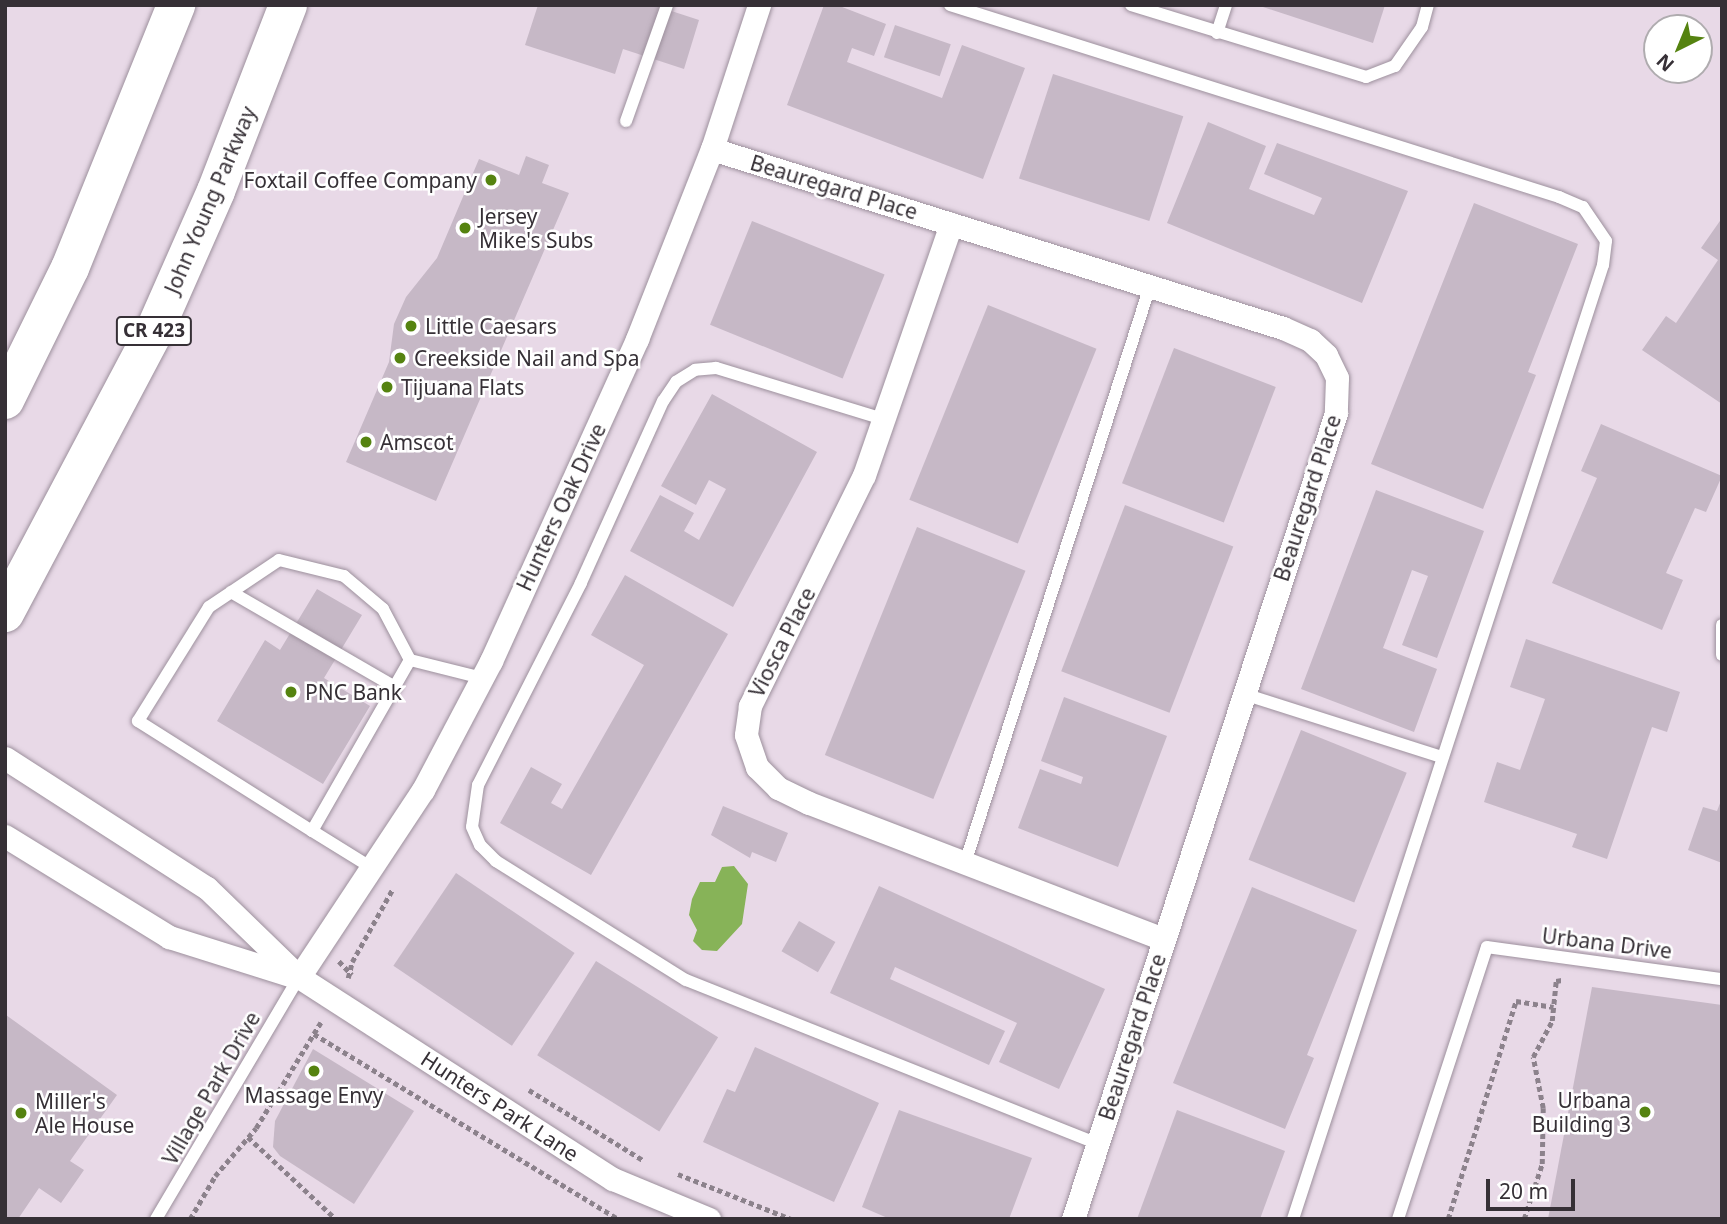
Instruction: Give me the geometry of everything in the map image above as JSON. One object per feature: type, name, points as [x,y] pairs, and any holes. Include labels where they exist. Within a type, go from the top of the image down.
[{"type":"highway","points":[[5,400],[70,268],[176,5]]},
{"type":"highway","name":"John Young Parkway","points":[[5,613],[153,334],[216,191],[288,5]]},
{"type":"street","name":"Hunters Oak Drive","points":[[299,977],[423,790],[482,678],[637,339],[712,149],[759,5]]},
{"type":"street","name":"Beauregard Place","points":[[712,149],[1150,286],[1310,340],[1326,355],[1337,378],[1336,413],[1073,1219]]},
{"type":"street","name":"Viosca Place","points":[[951,224],[847,514],[750,706],[746,735],[757,767],[778,788],[1164,939]]},
{"type":"street","name":"Hunters Park Lane","points":[[5,758],[207,888],[299,977],[334,1000],[613,1179],[709,1219]]},
{"type":"street","name":"Hunters Park Lane","points":[[5,836],[169,937],[299,977]]},
{"type":"lane","points":[[626,121],[667,5]]},
{"type":"lane","points":[[950,5],[1559,197],[1583,207],[1597,222],[1606,240],[1603,265],[1293,1219]]},
{"type":"lane","points":[[1131,5],[1366,77],[1395,66],[1422,27],[1428,5]]},
{"type":"lane","points":[[1217,33],[1226,5]]},
{"type":"lane","points":[[965,863],[1150,286]]},
{"type":"lane","points":[[883,419],[716,368],[695,370],[676,382],[663,401],[581,583],[478,785],[471,827],[480,845],[496,861],[686,980],[1098,1144]]},
{"type":"lane","points":[[372,868],[138,721],[209,607],[279,560],[344,576],[383,609],[410,660],[482,678]]},
{"type":"lane","points":[[231,592],[394,687]]},
{"type":"lane","points":[[1720,654],[1722,625]]},
{"type":"lane","points":[[312,831],[410,660]]},
{"type":"lane","points":[[1244,694],[1442,757]]},
{"type":"lane","name":"Urbana Drive","points":[[1398,1219],[1487,947],[1722,979]]},
{"type":"lane","name":"Village Park Drive","points":[[156,1219],[299,977]]},
{"type":"path","points":[[321,944],[351,973],[359,985]]},
{"type":"path","points":[[190,1219],[215,1176],[248,1137],[351,973]]},
{"type":"path","points":[[1524,1219],[1542,1164],[1543,1108],[1533,1057],[1552,1021],[1556,981],[1569,979]]},
{"type":"path","points":[[1448,1219],[1516,1001],[1554,1007]]},
{"type":"path","points":[[314,1034],[618,1219]]},
{"type":"path","points":[[525,1088],[656,1166]]},
{"type":"path","points":[[248,1137],[336,1219]]},
{"type":"path","points":[[669,1171],[791,1219]]},
{"type":"shaded area","points":[[734,866],[748,884],[742,924],[717,951],[702,950],[693,941],[697,930],[689,915],[692,899],[700,882],[715,882],[722,867]]},
{"type":"building","points":[[538,5],[653,5],[699,20],[684,69],[623,49],[615,74],[525,45]]},
{"type":"building","points":[[824,5],[837,5],[886,24],[874,56],[852,48],[847,62],[942,98],[962,45],[1025,68],[983,179],[787,105]]},
{"type":"building","points":[[1257,5],[1385,5],[1373,43]]},
{"type":"building","points":[[895,25],[951,44],[940,76],[884,57]]},
{"type":"building","points":[[1053,74],[1183,116],[1149,221],[1019,179]]},
{"type":"building","points":[[1208,122],[1266,146],[1249,189],[1314,215],[1322,198],[1264,174],[1277,143],[1408,191],[1362,303],[1167,223]]},
{"type":"building","points":[[526,156],[549,165],[542,183],[569,193],[436,501],[346,462],[389,362],[394,324],[406,297],[437,258],[479,159],[519,175]]},
{"type":"building","points":[[1474,203],[1578,244],[1528,372],[1536,375],[1483,509],[1371,464]]},
{"type":"building","points":[[1722,218],[1722,404],[1642,350],[1666,316],[1676,323],[1718,260],[1701,248]]},
{"type":"building","points":[[752,221],[885,275],[843,378],[710,325]]},
{"type":"building","points":[[988,305],[1096,349],[1018,544],[909,500]]},
{"type":"building","points":[[1174,348],[1276,387],[1224,522],[1122,483]]},
{"type":"building","points":[[712,394],[817,452],[733,607],[630,551],[660,495],[694,513],[684,531],[699,540],[726,489],[709,480],[696,505],[661,486]]},
{"type":"building","points":[[1601,424],[1722,476],[1706,512],[1695,508],[1666,573],[1683,580],[1662,630],[1552,583],[1597,478],[1581,471]]},
{"type":"building","points":[[1376,490],[1484,531],[1437,658],[1402,645],[1428,576],[1412,570],[1383,648],[1437,669],[1414,732],[1301,689]]},
{"type":"building","points":[[1125,505],[1233,547],[1170,713],[1061,671]]},
{"type":"building","points":[[917,527],[1025,571],[933,799],[825,755]]},
{"type":"building","points":[[625,575],[728,634],[591,875],[500,823],[531,767],[562,784],[551,803],[562,809],[644,665],[591,635]]},
{"type":"building","name":"PNC Bank","points":[[317,589],[362,615],[324,678],[370,706],[323,784],[217,721],[265,640],[280,650]]},
{"type":"building","points":[[1526,639],[1680,692],[1667,732],[1652,727],[1607,859],[1572,847],[1577,834],[1484,802],[1497,762],[1520,770],[1545,699],[1510,687]]},
{"type":"building","points":[[1064,697],[1167,736],[1118,867],[1018,828],[1040,769],[1081,784],[1083,777],[1041,761]]},
{"type":"building","points":[[1301,730],[1407,773],[1354,903],[1249,860]]},
{"type":"building","points":[[1722,798],[1722,863],[1688,850],[1703,807],[1717,811]]},
{"type":"building","points":[[723,806],[788,833],[776,862],[752,852],[750,858],[711,835]]},
{"type":"building","points":[[456,873],[575,953],[512,1046],[393,966]]},
{"type":"building","points":[[879,886],[1105,989],[1059,1089],[999,1062],[1017,1023],[895,967],[890,979],[1005,1031],[989,1065],[830,993]]},
{"type":"building","points":[[1252,887],[1357,930],[1307,1055],[1314,1058],[1285,1129],[1173,1083]]},
{"type":"building","points":[[799,921],[835,942],[818,972],[782,951]]},
{"type":"building","points":[[596,961],[718,1037],[659,1131],[537,1055]]},
{"type":"building","name":"Urbana Building 3","points":[[1592,987],[1722,1005],[1722,1219],[1548,1219]]},
{"type":"building","points":[[6,1015],[117,1095],[70,1161],[84,1170],[61,1203],[39,1188],[18,1219],[5,1219]]},
{"type":"building","points":[[755,1047],[879,1103],[834,1202],[703,1142],[727,1089],[735,1092]]},
{"type":"building","points":[[313,1049],[414,1111],[354,1204],[280,1156],[273,1147],[275,1121]]},
{"type":"building","points":[[899,1110],[1032,1158],[1009,1219],[890,1219],[862,1207]]},
{"type":"building","points":[[1177,1110],[1285,1151],[1260,1219],[1137,1219]]},
{"type":"place","name":"Foxtail Coffee Company","points":[[491,180]]},
{"type":"place","name":"Jersey Mike's Subs","points":[[465,228]]},
{"type":"place","name":"Little Caesars","points":[[411,326]]},
{"type":"place","name":"Creekside Nail and Spa","points":[[400,358]]},
{"type":"place","name":"Tijuana Flats","points":[[387,387]]},
{"type":"place","name":"Amscot","points":[[366,442]]},
{"type":"place","name":"PNC Bank","points":[[291,692]]},
{"type":"place","name":"Massage Envy","points":[[314,1071]]},
{"type":"place","name":"Urbana Building 3","points":[[1645,1112]]},
{"type":"place","name":"Miller's Ale House","points":[[21,1113]]}]
